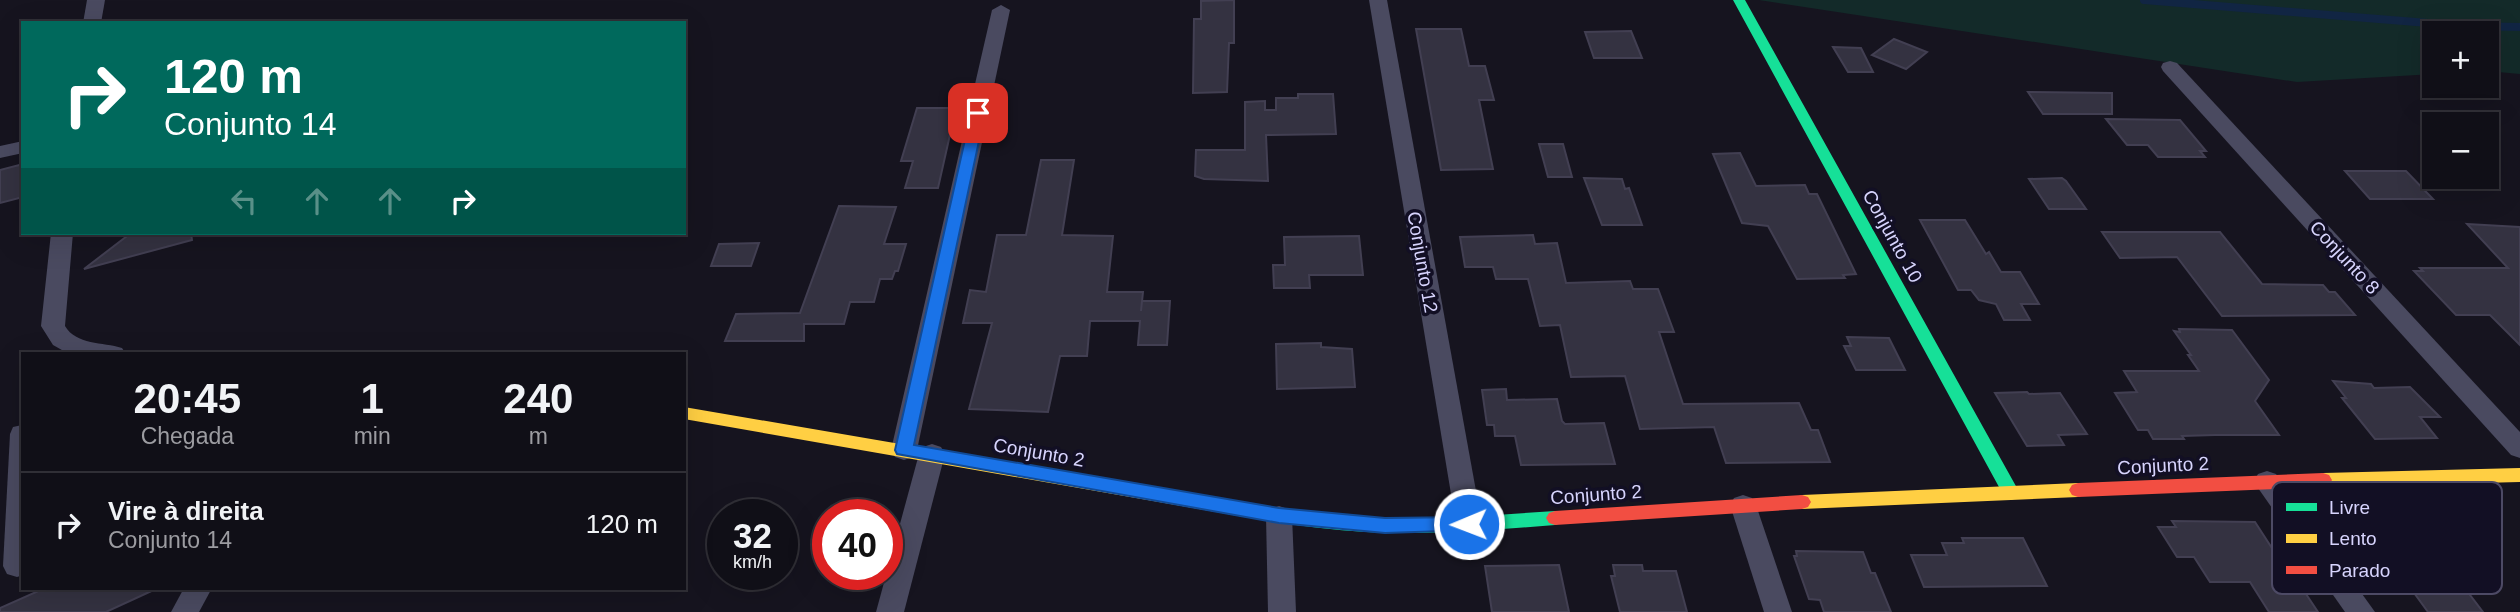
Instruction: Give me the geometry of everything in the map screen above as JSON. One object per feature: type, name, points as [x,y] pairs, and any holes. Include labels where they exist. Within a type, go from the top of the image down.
[{"type":"street","points":[[92,21],[96,0]]},
{"type":"street","name":"Conjunto 12","points":[[1378,0],[1469,524]]},
{"type":"street","name":"Conjunto 10","points":[[1739,0],[2011,493]]},
{"type":"street","points":[[904,450],[1001,10]]},
{"type":"street","name":"Conjunto 8","points":[[2170,67],[2520,448]]},
{"type":"street","points":[[0,152],[21,147]]},
{"type":"street","points":[[62,235],[52,326],[61,339],[72,346],[104,352]]},
{"type":"street","name":"Conjunto 2","points":[[686,413],[1279,516],[1385,525],[1469,524],[1743,505],[2267,481],[2520,475]]},
{"type":"street","points":[[13,568],[21,449]]},
{"type":"street","points":[[890,612],[932,454]]},
{"type":"street","points":[[2267,481],[2272,488]]},
{"type":"street","points":[[1743,505],[1778,612]]},
{"type":"street","points":[[1279,516],[1282,612]]},
{"type":"street","points":[[185,612],[197,590]]},
{"type":"street","points":[[2348,594],[2361,612]]},
{"type":"green space","points":[[1759,0],[2520,0],[2520,74],[2499,72],[2499,21],[2422,21],[2422,75],[2297,82]]},
{"type":"building","points":[[1234,0],[1234,43],[1229,43],[1227,92],[1193,93],[1194,19],[1201,19],[1201,1]]},
{"type":"building","points":[[1416,29],[1461,29],[1469,66],[1485,66],[1494,100],[1479,100],[1493,169],[1441,170]]},
{"type":"building","points":[[1631,31],[1642,58],[1594,58],[1585,32]]},
{"type":"building","points":[[1894,39],[1927,52],[1906,69],[1872,55]]},
{"type":"building","points":[[1833,47],[1861,48],[1873,72],[1848,72]]},
{"type":"building","points":[[2028,92],[2112,93],[2112,114],[2043,114]]},
{"type":"building","points":[[1298,94],[1333,94],[1336,134],[1266,135],[1268,181],[1204,179],[1195,176],[1196,150],[1245,150],[1245,102],[1265,101],[1265,110],[1276,110],[1276,98],[1298,98]]},
{"type":"building","points":[[917,108],[956,108],[938,188],[905,188],[913,161],[901,161]]},
{"type":"building","points":[[2106,119],[2180,120],[2206,151],[2200,151],[2205,157],[2158,157],[2148,145],[2127,145]]},
{"type":"building","points":[[1539,144],[1563,144],[1572,177],[1548,177]]},
{"type":"building","points":[[1740,153],[1756,186],[1805,185],[1809,194],[1817,194],[1856,274],[1843,275],[1845,278],[1797,279],[1768,226],[1742,223],[1713,154]]},
{"type":"building","points":[[1041,160],[1074,160],[1062,235],[1113,236],[1107,292],[1143,292],[1142,301],[1170,301],[1167,345],[1138,345],[1140,321],[1090,321],[1087,356],[1060,356],[1048,412],[969,409],[992,323],[963,323],[970,290],[986,292],[997,235],[1026,235]]},
{"type":"building","points":[[21,165],[21,198],[0,203],[0,170]]},
{"type":"building","points":[[2345,171],[2406,171],[2433,199],[2370,199]]},
{"type":"building","points":[[1584,178],[1622,179],[1625,189],[1629,188],[1642,225],[1602,225]]},
{"type":"building","points":[[2062,178],[2086,209],[2049,209],[2029,179]]},
{"type":"building","points":[[839,206],[896,207],[884,244],[906,244],[898,271],[895,271],[892,279],[880,279],[874,302],[850,302],[844,324],[804,324],[804,341],[725,341],[736,314],[800,313]]},
{"type":"building","points":[[1920,220],[1965,220],[2001,272],[2020,272],[2039,304],[2021,304],[2030,320],[2004,320],[1996,304],[1979,300],[1971,290],[1958,290]]},
{"type":"building","points":[[2467,224],[2520,227],[2520,345],[2490,315],[2456,315],[2414,271],[2423,271],[2420,268],[2508,268]]},
{"type":"building","points":[[2102,232],[2220,232],[2262,284],[2323,285],[2329,292],[2335,292],[2355,315],[2222,316],[2177,257],[2120,258]]},
{"type":"building","points":[[128,235],[191,235],[192,240],[84,269]]},
{"type":"building","points":[[1533,235],[1535,244],[1557,243],[1566,283],[1630,281],[1633,289],[1658,289],[1674,332],[1659,332],[1683,404],[1799,403],[1811,430],[1818,430],[1830,462],[1726,463],[1714,427],[1640,429],[1625,376],[1571,377],[1560,325],[1540,326],[1528,279],[1496,279],[1493,267],[1465,267],[1460,237]]},
{"type":"building","points":[[1359,236],[1363,275],[1309,275],[1310,288],[1274,288],[1273,265],[1285,265],[1284,237]]},
{"type":"building","points":[[759,243],[751,266],[711,266],[719,244]]},
{"type":"building","points":[[2179,329],[2232,330],[2269,380],[2255,401],[2279,435],[2153,439],[2148,430],[2138,430],[2115,393],[2137,392],[2124,371],[2199,371],[2174,331],[2180,332]]},
{"type":"building","points":[[1847,337],[1889,338],[1905,370],[1856,370],[1844,346],[1851,346]]},
{"type":"building","points":[[1321,343],[1321,347],[1352,349],[1355,387],[1277,389],[1276,344]]},
{"type":"building","points":[[2333,381],[2371,384],[2374,388],[2410,387],[2440,417],[2420,417],[2437,438],[2375,439],[2342,398],[2346,398]]},
{"type":"building","points":[[1506,389],[1507,400],[1557,399],[1565,424],[1604,423],[1615,464],[1521,465],[1515,436],[1495,436],[1494,425],[1487,425],[1482,390]]},
{"type":"building","points":[[1995,393],[2060,393],[2087,434],[2058,435],[2064,445],[2027,446]]},
{"type":"building","points":[[2172,521],[2255,522],[2272,548],[2272,594],[2306,594],[2318,612],[2269,612],[2250,582],[2210,582],[2194,557],[2177,557],[2158,527],[2176,527]]},
{"type":"building","points":[[1962,538],[2023,538],[2047,586],[1924,587],[1911,555],[1947,555],[1942,543],[1964,543]]},
{"type":"building","points":[[1796,551],[1863,552],[1891,612],[1824,612],[1820,600],[1809,599],[1794,556],[1797,556]]},
{"type":"building","points":[[1559,565],[1569,612],[1492,612],[1485,566]]},
{"type":"building","points":[[1613,565],[1642,565],[1643,571],[1676,571],[1687,612],[1620,612],[1611,576],[1615,576]]},
{"type":"building","points":[[40,590],[154,590],[106,612],[0,612],[0,608]]},
{"type":"building","points":[[2415,594],[2469,594],[2483,612],[2428,612]]},
{"type":"waterway","points":[[2144,0],[2465,26],[2520,27]]},
{"type":"traffic: fast","points":[[1739,0],[2011,493]]},
{"type":"traffic: fast","points":[[1216,505],[1366,524],[1451,524],[1555,518]]},
{"type":"traffic: slow","points":[[686,413],[1216,505]]},
{"type":"traffic: slow","points":[[2323,480],[2520,475]]},
{"type":"traffic: slow","points":[[1802,502],[2078,490]]},
{"type":"traffic: jam","points":[[2274,482],[2323,480]]},
{"type":"traffic: jam","points":[[2078,490],[2272,482]]},
{"type":"traffic: jam","points":[[1555,518],[1802,502]]},
{"type":"route","points":[[978,113],[904,450],[1279,516],[1385,525],[1469,524]]}]
